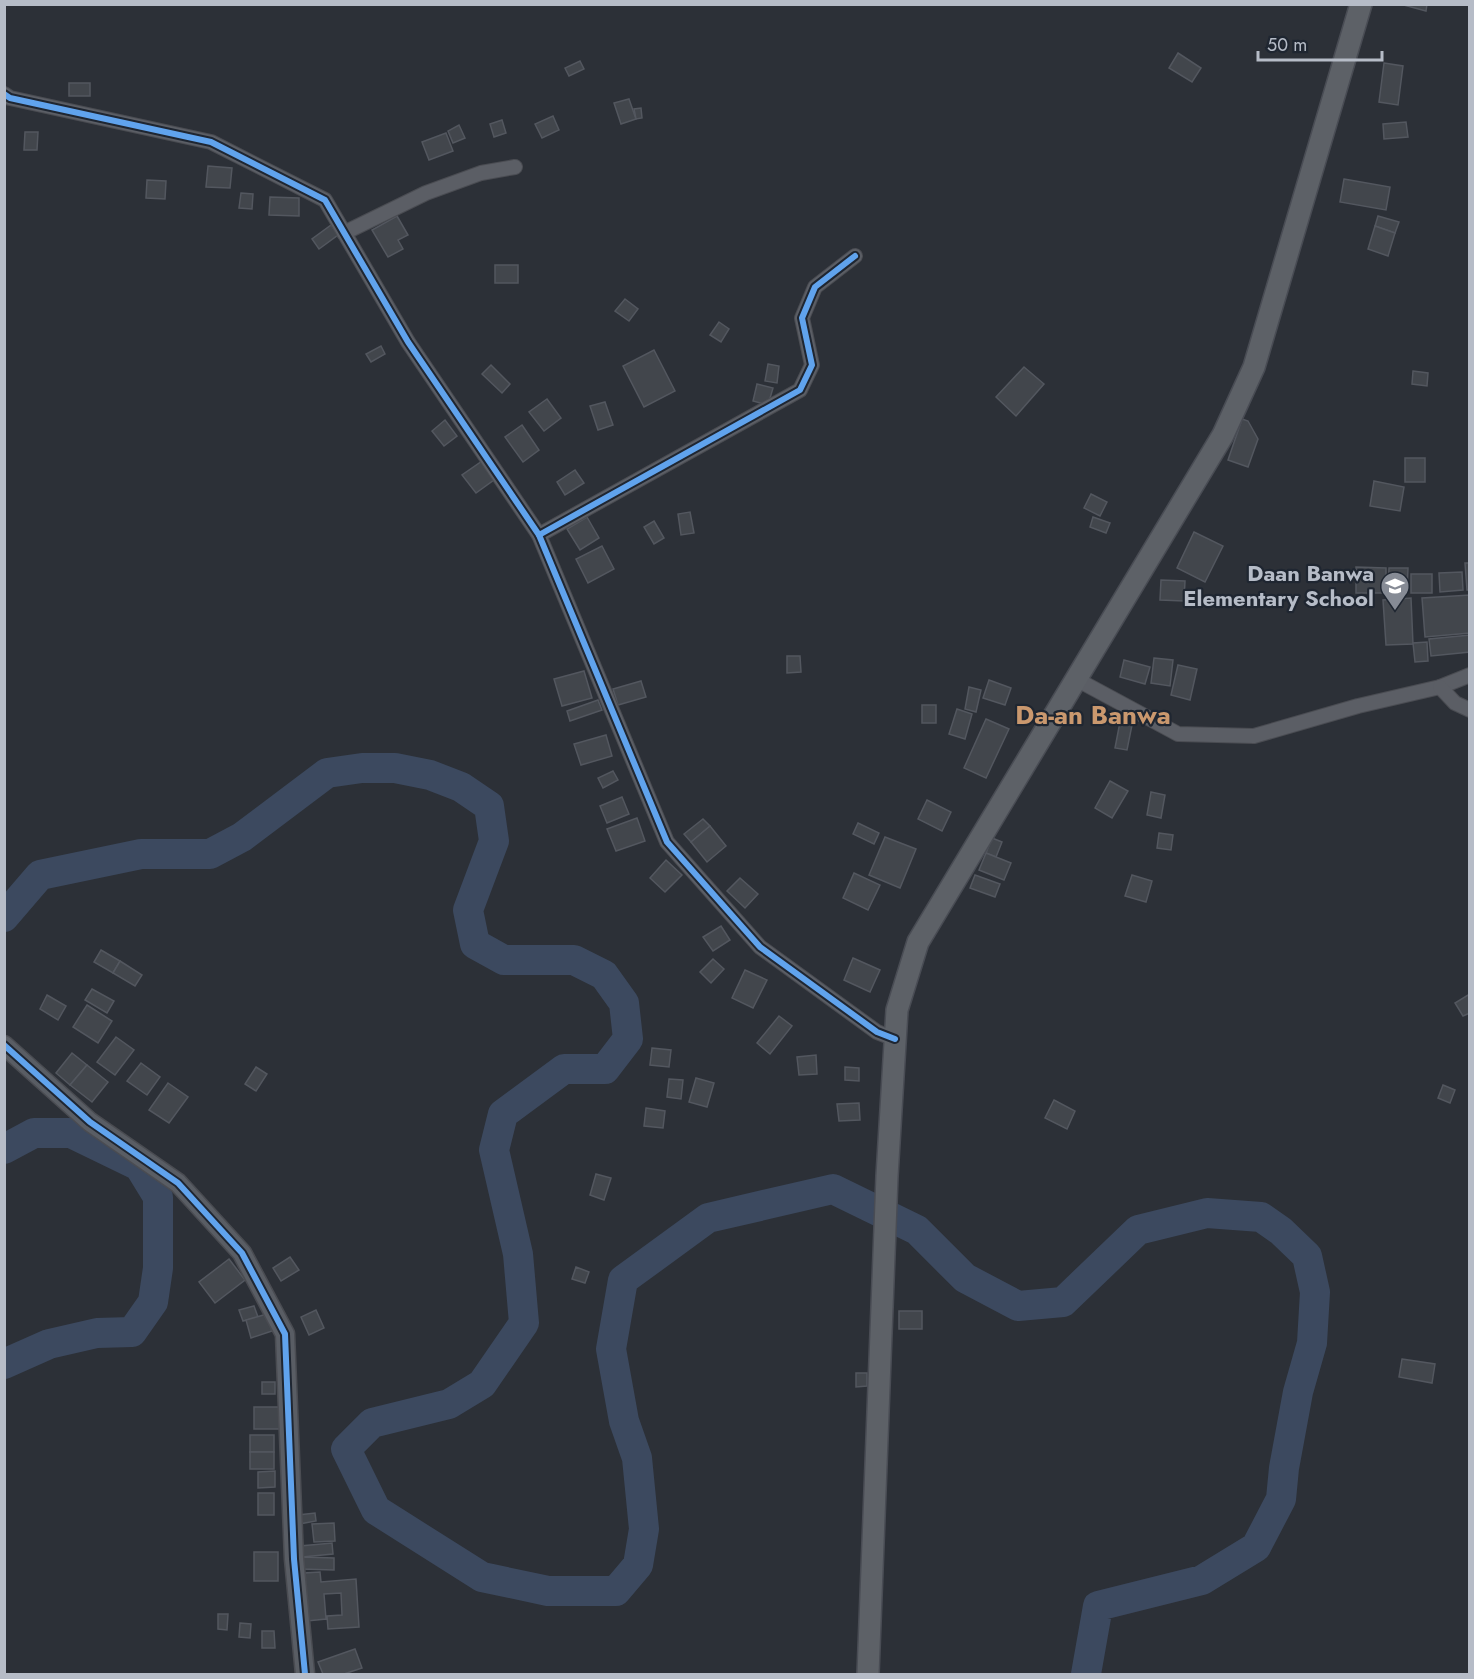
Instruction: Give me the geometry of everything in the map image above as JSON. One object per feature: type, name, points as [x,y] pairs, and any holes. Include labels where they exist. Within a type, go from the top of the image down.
[{"type":"main road","points":[[868,1674],[887,1176],[897,1010],[918,942],[1222,435],[1254,367],[1361,4]]},
{"type":"street","points":[[4,94],[10,98],[211,142],[325,200],[408,342],[539,535],[668,842],[760,947],[877,1032],[895,1039]]},
{"type":"street","points":[[344,233],[426,193],[481,173],[515,166]]},
{"type":"street","points":[[539,535],[800,390],[812,365],[802,318],[815,287],[855,256]]},
{"type":"street","points":[[1076,679],[1178,734],[1254,736],[1358,706],[1440,687],[1470,675]]},
{"type":"street","points":[[1440,687],[1455,703],[1470,710]]},
{"type":"street","points":[[4,1045],[90,1122],[178,1183],[242,1253],[285,1334],[294,1559],[305,1674]]},
{"type":"building","points":[[1400,4],[1427,4],[1426,11]]},
{"type":"building","points":[[1178,53],[1201,68],[1192,82],[1169,68]]},
{"type":"building","points":[[580,61],[584,69],[569,76],[565,68]]},
{"type":"building","points":[[1384,63],[1403,66],[1398,105],[1379,102]]},
{"type":"building","points":[[69,83],[90,83],[90,96],[69,96]]},
{"type":"building","points":[[629,99],[636,119],[621,124],[614,103]]},
{"type":"building","points":[[641,108],[642,118],[636,119],[634,109]]},
{"type":"building","points":[[553,116],[559,130],[542,138],[535,124]]},
{"type":"building","points":[[502,120],[506,133],[494,137],[490,124]]},
{"type":"building","points":[[1406,122],[1408,137],[1384,139],[1383,124]]},
{"type":"building","points":[[459,125],[465,138],[453,143],[448,131]]},
{"type":"building","points":[[25,132],[38,132],[37,150],[24,150]]},
{"type":"building","points":[[446,133],[453,151],[429,160],[422,142]]},
{"type":"building","points":[[208,166],[232,168],[230,188],[206,187]]},
{"type":"building","points":[[1344,179],[1390,187],[1386,210],[1340,202]]},
{"type":"building","points":[[147,180],[166,181],[165,199],[146,198]]},
{"type":"building","points":[[241,193],[253,194],[252,209],[239,208]]},
{"type":"building","points":[[270,197],[299,198],[299,216],[269,215]]},
{"type":"building","points":[[397,216],[408,235],[398,240],[403,249],[388,257],[372,230]]},
{"type":"building","points":[[1378,216],[1399,222],[1395,233],[1375,226]]},
{"type":"building","points":[[331,225],[338,235],[319,249],[312,239]]},
{"type":"building","points":[[1375,226],[1395,233],[1388,256],[1368,249]]},
{"type":"building","points":[[495,265],[518,265],[518,283],[495,283]]},
{"type":"building","points":[[625,299],[638,309],[629,321],[615,311]]},
{"type":"building","points":[[719,322],[729,329],[721,342],[710,335]]},
{"type":"building","points":[[381,346],[385,354],[371,362],[366,354]]},
{"type":"building","points":[[654,350],[675,391],[644,407],[623,366]]},
{"type":"building","points":[[768,364],[779,366],[777,383],[765,381]]},
{"type":"building","points":[[491,365],[510,384],[502,393],[482,374]]},
{"type":"building","points":[[1024,367],[1044,384],[1016,416],[996,397]]},
{"type":"building","points":[[1413,371],[1428,373],[1427,386],[1412,384]]},
{"type":"building","points":[[757,384],[773,388],[768,405],[753,401]]},
{"type":"building","points":[[547,399],[561,418],[544,431],[529,412]]},
{"type":"building","points":[[605,402],[613,425],[598,430],[590,406]]},
{"type":"building","points":[[1242,419],[1248,421],[1258,439],[1248,467],[1228,460]]},
{"type":"building","points":[[445,420],[457,436],[444,446],[432,431]]},
{"type":"building","points":[[522,425],[539,450],[523,462],[505,437]]},
{"type":"building","points":[[1405,458],[1425,458],[1425,482],[1405,482]]},
{"type":"building","points":[[485,459],[498,477],[476,493],[462,475]]},
{"type":"building","points":[[575,470],[584,483],[565,495],[557,482]]},
{"type":"building","points":[[1374,481],[1404,487],[1400,511],[1370,506]]},
{"type":"building","points":[[1091,494],[1107,502],[1100,516],[1084,508]]},
{"type":"building","points":[[690,512],[694,533],[681,535],[678,514]]},
{"type":"building","points":[[587,517],[599,538],[580,550],[567,529]]},
{"type":"building","points":[[1093,517],[1110,523],[1106,533],[1090,527]]},
{"type":"building","points":[[654,521],[664,538],[654,544],[644,527]]},
{"type":"building","points":[[1194,532],[1223,546],[1205,582],[1177,568]]},
{"type":"building","points":[[602,546],[614,569],[588,583],[576,559]]},
{"type":"building","points":[[1465,563],[1470,563],[1470,590],[1467,590]]},
{"type":"building","points":[[1356,567],[1386,568],[1386,593],[1356,593]]},
{"type":"building","points":[[1389,568],[1408,568],[1407,591],[1388,591]]},
{"type":"building","points":[[1462,572],[1463,590],[1440,592],[1439,573]]},
{"type":"building","points":[[1411,574],[1432,574],[1432,593],[1411,593]]},
{"type":"building","points":[[1161,580],[1185,581],[1184,601],[1160,600]]},
{"type":"building","points":[[1470,595],[1470,633],[1425,637],[1422,598]]},
{"type":"building","points":[[1411,598],[1413,644],[1386,645],[1383,600]]},
{"type":"building","points":[[1470,635],[1470,652],[1431,656],[1429,639]]},
{"type":"building","points":[[1427,642],[1428,661],[1415,662],[1413,643]]},
{"type":"building","points":[[787,656],[800,656],[801,672],[787,673]]},
{"type":"building","points":[[1154,658],[1173,660],[1170,686],[1151,683]]},
{"type":"building","points":[[1124,660],[1150,667],[1145,684],[1120,677]]},
{"type":"building","points":[[1178,665],[1197,669],[1190,700],[1171,695]]},
{"type":"building","points":[[584,671],[592,698],[562,706],[554,679]]},
{"type":"building","points":[[989,680],[1011,688],[1005,705],[983,698]]},
{"type":"building","points":[[641,681],[646,697],[618,705],[613,689]]},
{"type":"building","points":[[969,687],[981,690],[976,712],[965,709]]},
{"type":"building","points":[[598,700],[602,710],[570,721],[567,711]]},
{"type":"building","points":[[922,705],[936,705],[936,723],[922,723]]},
{"type":"building","points":[[957,709],[972,714],[965,739],[949,734]]},
{"type":"building","points":[[986,719],[1009,729],[986,778],[964,768]]},
{"type":"building","points":[[1120,722],[1132,725],[1127,750],[1115,748]]},
{"type":"building","points":[[606,735],[612,756],[581,765],[574,744]]},
{"type":"building","points":[[613,771],[618,780],[603,788],[598,778]]},
{"type":"building","points":[[1110,781],[1128,791],[1112,818],[1095,808]]},
{"type":"building","points":[[1151,792],[1165,795],[1161,818],[1147,815]]},
{"type":"building","points":[[622,797],[629,814],[607,823],[600,806]]},
{"type":"building","points":[[927,800],[951,812],[942,831],[918,819]]},
{"type":"building","points":[[637,818],[645,841],[616,851],[607,829]]},
{"type":"building","points":[[703,819],[710,826],[691,842],[684,834]]},
{"type":"building","points":[[858,823],[879,833],[874,844],[853,834]]},
{"type":"building","points":[[710,826],[726,846],[707,862],[691,842]]},
{"type":"building","points":[[1159,833],[1173,835],[1171,850],[1157,848]]},
{"type":"building","points":[[885,837],[916,849],[900,888],[869,875]]},
{"type":"building","points":[[992,838],[1002,842],[996,857],[986,853]]},
{"type":"building","points":[[986,853],[1011,863],[1004,880],[979,870]]},
{"type":"building","points":[[666,860],[682,875],[665,892],[650,878]]},
{"type":"building","points":[[854,873],[880,885],[868,910],[843,898]]},
{"type":"building","points":[[975,875],[1000,884],[995,897],[970,888]]},
{"type":"building","points":[[1132,875],[1152,881],[1146,902],[1125,896]]},
{"type":"building","points":[[740,878],[758,894],[745,908],[727,891]]},
{"type":"building","points":[[721,926],[730,940],[713,951],[703,937]]},
{"type":"building","points":[[101,950],[120,961],[113,973],[94,962]]},
{"type":"building","points":[[853,958],[880,970],[870,992],[844,980]]},
{"type":"building","points":[[713,959],[724,969],[711,983],[700,972]]},
{"type":"building","points":[[120,961],[142,975],[135,986],[113,973]]},
{"type":"building","points":[[745,970],[767,980],[753,1008],[732,998]]},
{"type":"building","points":[[92,989],[114,1001],[107,1013],[85,1000]]},
{"type":"building","points":[[47,995],[66,1006],[58,1020],[40,1009]]},
{"type":"building","points":[[1468,995],[1470,1013],[1463,1016],[1455,1003]]},
{"type":"building","points":[[87,1005],[112,1021],[98,1043],[73,1027]]},
{"type":"building","points":[[779,1016],[792,1026],[770,1054],[757,1043]]},
{"type":"building","points":[[116,1037],[134,1050],[115,1075],[97,1062]]},
{"type":"building","points":[[652,1048],[671,1050],[669,1067],[650,1065]]},
{"type":"building","points":[[72,1053],[87,1065],[70,1085],[56,1073]]},
{"type":"building","points":[[816,1055],[817,1074],[799,1075],[797,1057]]},
{"type":"building","points":[[141,1063],[160,1077],[147,1095],[127,1081]]},
{"type":"building","points":[[87,1065],[108,1082],[92,1102],[70,1085]]},
{"type":"building","points":[[256,1067],[267,1074],[256,1091],[245,1084]]},
{"type":"building","points":[[845,1067],[859,1068],[859,1081],[845,1080]]},
{"type":"building","points":[[696,1078],[714,1083],[707,1107],[689,1102]]},
{"type":"building","points":[[669,1079],[683,1080],[681,1099],[667,1097]]},
{"type":"building","points":[[168,1083],[188,1097],[169,1123],[149,1110]]},
{"type":"building","points":[[1443,1085],[1455,1090],[1450,1103],[1438,1098]]},
{"type":"building","points":[[1054,1100],[1075,1111],[1067,1129],[1045,1118]]},
{"type":"building","points":[[859,1103],[860,1120],[839,1121],[837,1104]]},
{"type":"building","points":[[646,1108],[665,1111],[663,1128],[644,1126]]},
{"type":"building","points":[[596,1174],[611,1178],[604,1200],[590,1195]]},
{"type":"building","points":[[290,1257],[299,1270],[281,1281],[273,1268]]},
{"type":"building","points":[[229,1259],[245,1280],[215,1303],[199,1282]]},
{"type":"building","points":[[576,1267],[589,1272],[585,1283],[572,1279]]},
{"type":"building","points":[[254,1306],[258,1317],[243,1321],[239,1310]]},
{"type":"building","points":[[316,1310],[324,1328],[309,1335],[301,1317]]},
{"type":"building","points":[[899,1311],[922,1311],[922,1329],[899,1329]]},
{"type":"building","points":[[267,1314],[272,1331],[251,1338],[246,1320]]},
{"type":"building","points":[[1402,1359],[1435,1364],[1432,1383],[1399,1377]]},
{"type":"building","points":[[856,1373],[867,1373],[867,1386],[856,1387]]},
{"type":"building","points":[[262,1382],[275,1382],[275,1394],[262,1394]]},
{"type":"building","points":[[254,1407],[280,1407],[280,1429],[254,1429]]},
{"type":"building","points":[[250,1435],[274,1435],[274,1452],[250,1452]]},
{"type":"building","points":[[250,1452],[274,1452],[274,1469],[250,1469]]},
{"type":"building","points":[[275,1471],[275,1487],[258,1488],[258,1472]]},
{"type":"building","points":[[258,1493],[274,1493],[274,1515],[258,1515]]},
{"type":"building","points":[[315,1513],[316,1521],[299,1524],[298,1515]]},
{"type":"building","points":[[334,1523],[335,1541],[314,1542],[312,1524]]},
{"type":"building","points":[[332,1543],[333,1554],[302,1557],[300,1546]]},
{"type":"building","points":[[254,1552],[278,1552],[278,1581],[254,1581]]},
{"type":"building","points":[[302,1557],[334,1558],[334,1570],[301,1569]]},
{"type":"building","points":[[320,1572],[321,1582],[356,1579],[359,1627],[328,1629],[327,1616],[342,1615],[341,1593],[324,1594],[326,1619],[307,1621],[304,1573]]},
{"type":"building","points":[[218,1614],[228,1614],[227,1630],[218,1629]]},
{"type":"building","points":[[240,1623],[251,1624],[250,1638],[239,1637]]},
{"type":"building","points":[[262,1631],[274,1631],[275,1648],[262,1648]]},
{"type":"building","points":[[355,1649],[362,1668],[344,1674],[323,1674],[318,1662]]},
{"type":"waterway","points":[[4,917],[40,875],[141,854],[210,854],[242,837],[327,773],[362,768],[395,768],[430,775],[461,787],[489,806],[494,841],[468,910],[475,944],[504,960],[574,960],[604,975],[624,1003],[628,1039],[605,1069],[564,1069],[503,1114],[494,1150],[518,1254],[524,1323],[482,1384],[449,1404],[372,1423],[346,1449],[376,1510],[482,1577],[548,1591],[616,1591],[638,1565],[644,1529],[637,1458],[624,1421],[611,1349],[623,1280],[708,1218],[833,1189],[917,1230],[965,1278],[1018,1306],[1063,1302],[1138,1230],[1207,1213],[1261,1217],[1281,1231],[1307,1256],[1315,1292],[1312,1343],[1298,1392],[1284,1468],[1281,1499],[1256,1547],[1202,1580],[1098,1606],[1086,1674]]},
{"type":"waterway","points":[[4,1149],[34,1133],[71,1133],[139,1166],[158,1197],[158,1268],[153,1302],[132,1332],[97,1333],[49,1344],[4,1364]]},
{"type":"cycle path","points":[[4,94],[10,98],[211,142],[325,200],[408,342],[539,535],[667,842],[760,947],[877,1032],[895,1039]]},
{"type":"cycle path","points":[[539,535],[800,390],[812,365],[802,318],[815,287],[855,256]]},
{"type":"cycle path","points":[[4,1045],[90,1122],[178,1183],[242,1253],[285,1334],[294,1559],[305,1674]]},
{"type":"place","name":"Daan Banwa Elementary School","points":[[1395,612]]},
{"type":"district","name":"Da-an Banwa","points":[[1093,715]]}]
